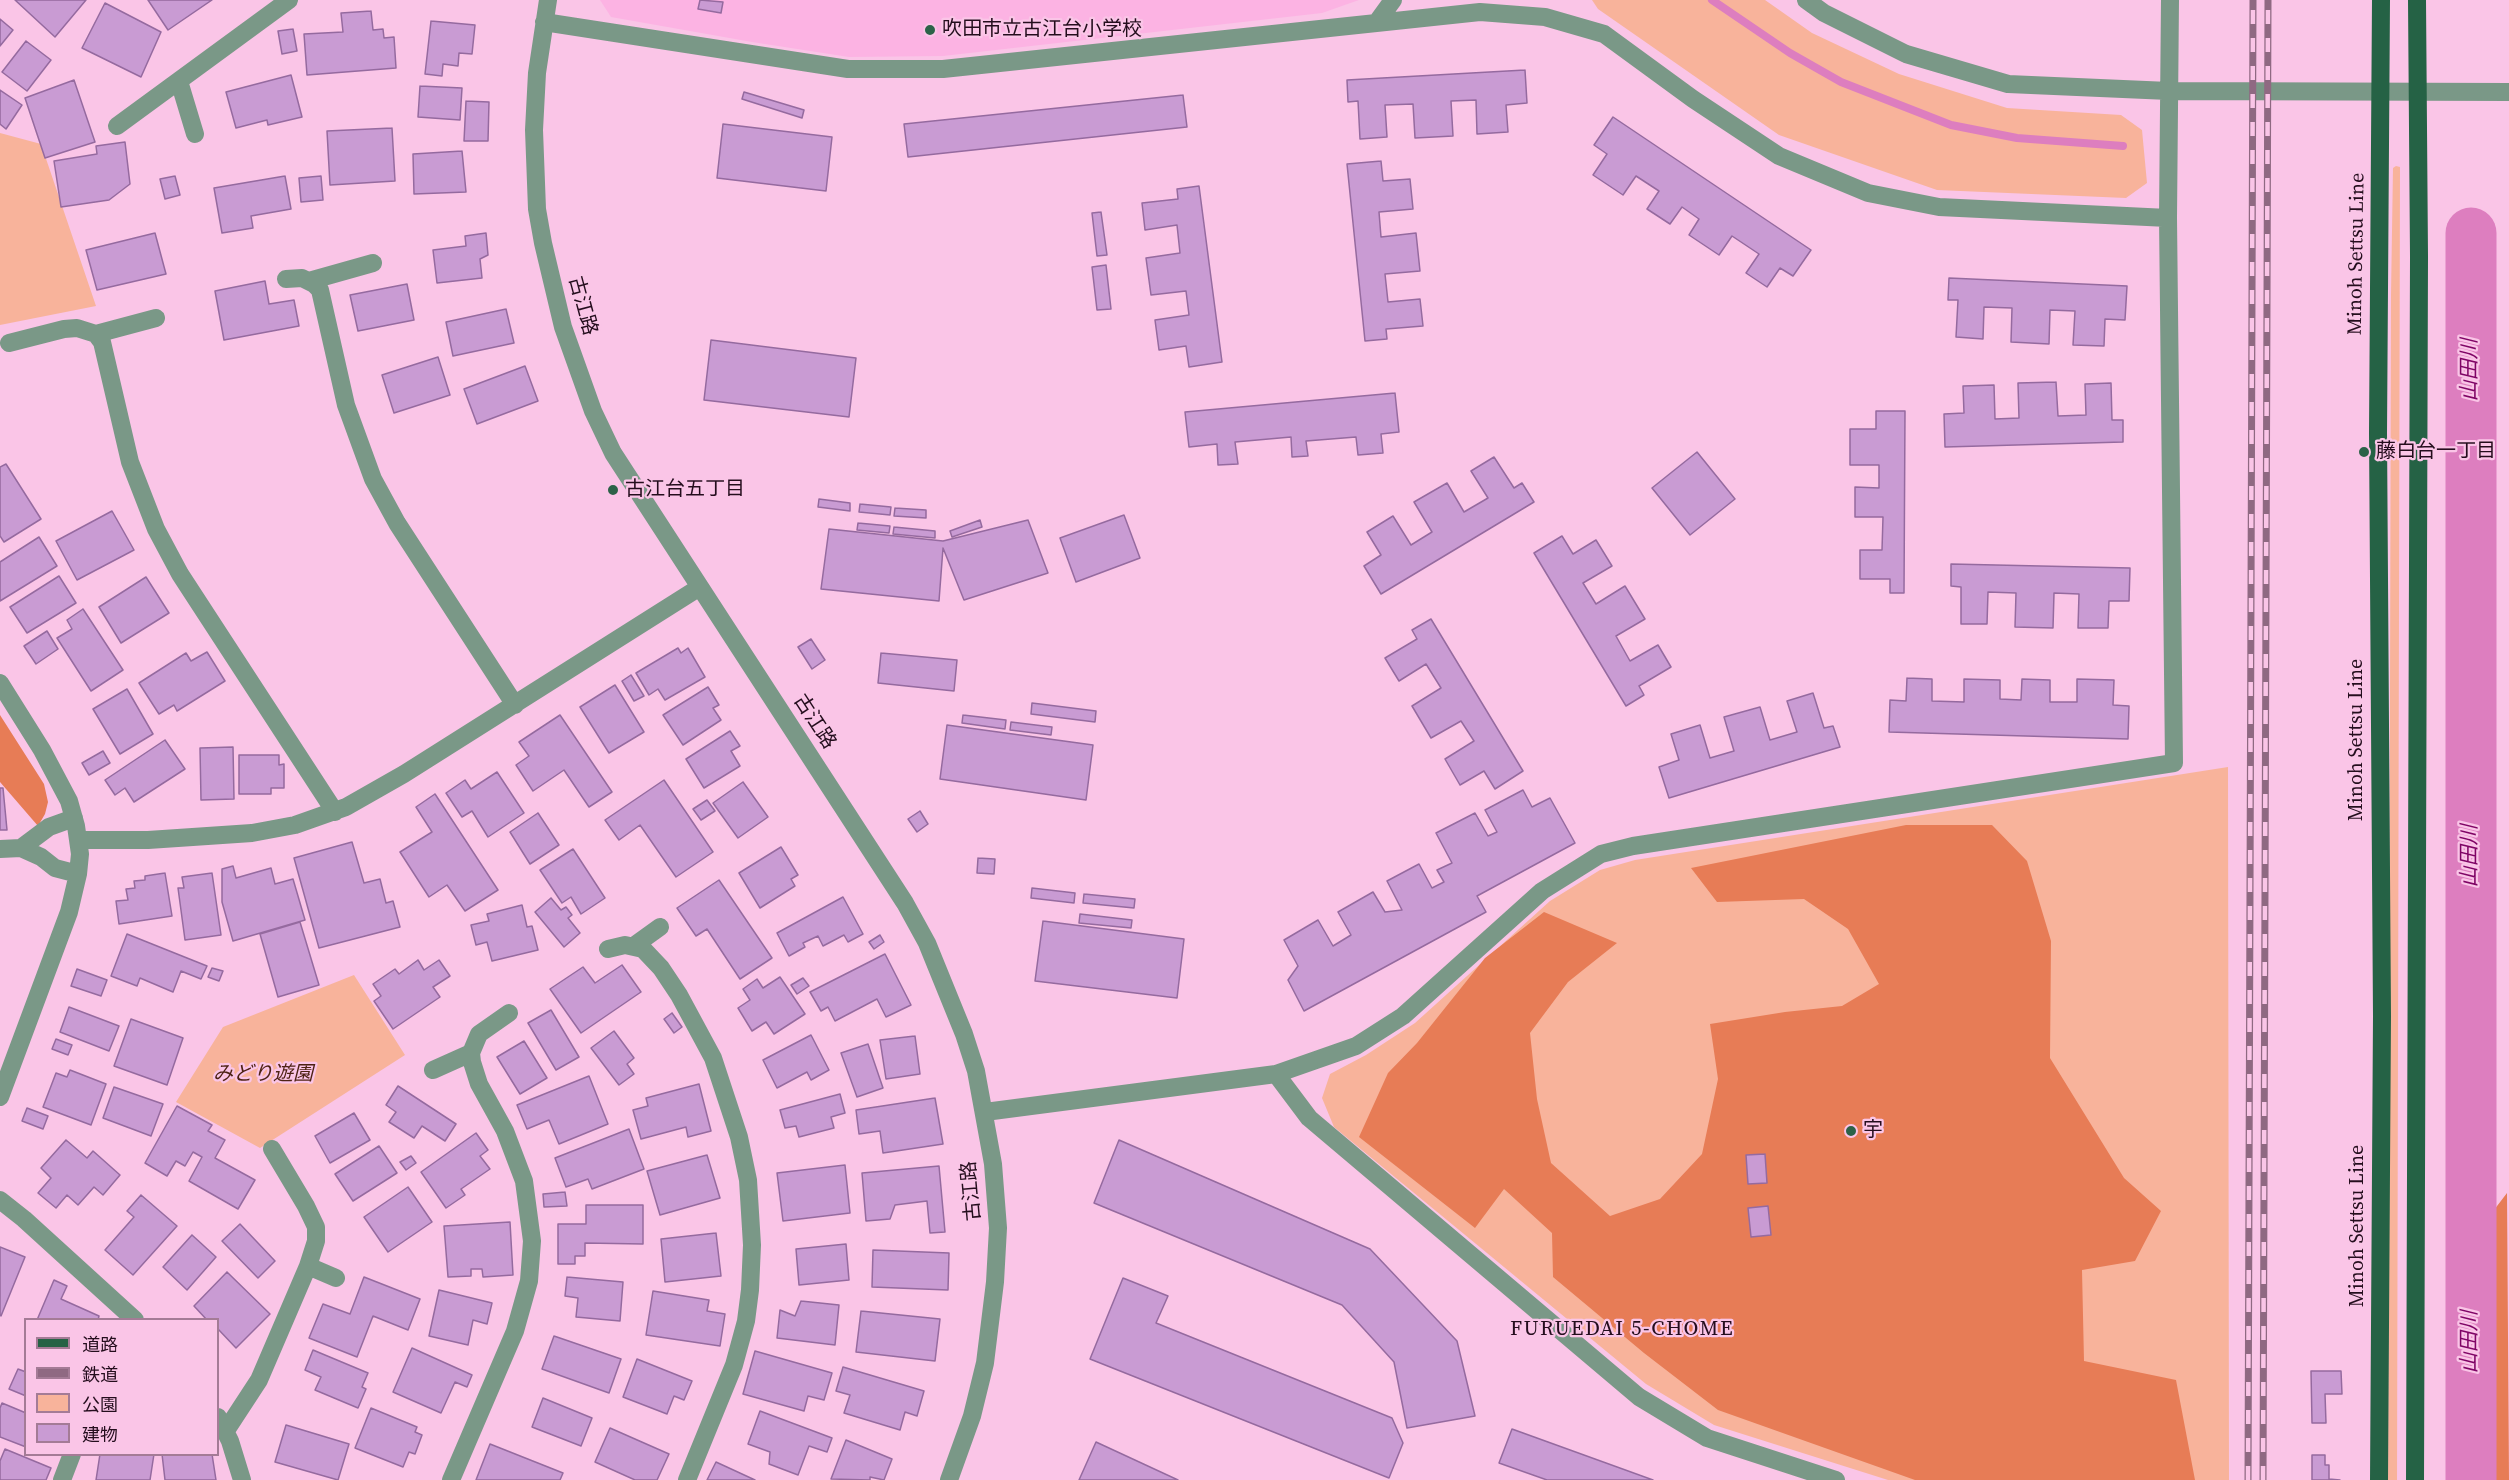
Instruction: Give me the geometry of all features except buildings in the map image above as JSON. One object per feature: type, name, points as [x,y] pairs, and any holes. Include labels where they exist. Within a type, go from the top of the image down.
[{"type":"main road","name":"Minoh Settsu Line","points":[[2379,1480],[2382,1016],[2378,433],[2380,0]]},
{"type":"main road","points":[[2415,1480],[2419,92],[2417,0]]},
{"type":"street","points":[[117,126],[289,0]]},
{"type":"street","name":"古江路","points":[[548,0],[537,73],[534,130],[537,209],[563,327],[593,411],[613,453],[904,903],[927,944],[964,1034],[976,1071],[993,1164],[998,1228],[992,1313],[985,1363],[972,1416],[948,1480]]},
{"type":"street","points":[[1377,22],[1393,0]]},
{"type":"street","points":[[1806,0],[1824,13],[1905,54],[2008,84],[2169,91],[2509,92]]},
{"type":"street","points":[[985,1112],[1276,1074],[1356,1046],[1403,1016],[1542,891],[1601,854],[1634,846],[2174,763],[2168,218],[2170,0]]},
{"type":"street","points":[[544,22],[848,69],[943,69],[1480,12],[1545,17],[1604,34],[1693,99],[1779,156],[1868,193],[1938,207],[2168,218]]},
{"type":"street","points":[[179,81],[195,134]]},
{"type":"street","points":[[309,281],[373,263]]},
{"type":"street","points":[[286,279],[309,281],[317,287],[322,296],[346,405],[378,489],[397,523],[515,705]]},
{"type":"street","points":[[96,334],[156,318]]},
{"type":"street","points":[[9,343],[64,329],[87,330],[96,334],[102,342],[130,462],[156,529],[180,574],[335,812]]},
{"type":"street","points":[[79,840],[148,840],[252,833],[295,825],[335,812],[377,791],[700,586]]},
{"type":"street","points":[[0,683],[42,750],[69,801],[79,840],[78,873],[69,912],[0,1097]]},
{"type":"street","points":[[21,848],[48,827],[74,818]]},
{"type":"street","points":[[0,849],[21,848],[41,857],[55,868],[78,873]]},
{"type":"street","points":[[635,945],[660,927]]},
{"type":"street","points":[[608,949],[635,945],[643,949],[661,968],[705,1041],[730,1106],[748,1180],[753,1245],[750,1290],[744,1328],[727,1382],[687,1480]]},
{"type":"street","points":[[451,1480],[521,1314],[529,1281],[530,1221],[524,1181],[505,1131],[479,1084],[471,1053],[479,1034],[509,1013]]},
{"type":"street","points":[[433,1070],[471,1053]]},
{"type":"street","points":[[1276,1074],[1309,1118],[1639,1397],[1707,1437],[1836,1480]]},
{"type":"street","points":[[242,1480],[221,1424],[259,1380],[308,1266],[316,1241],[316,1227],[306,1206],[272,1149]]},
{"type":"street","points":[[0,1200],[24,1219],[132,1318]]},
{"type":"street","points":[[308,1266],[336,1278]]},
{"type":"street","points":[[62,1480],[72,1456]]},
{"type":"shaded area","name":"吹田市立古江台小学校","points":[[600,0],[1359,0],[1322,13],[943,56],[849,57],[611,17]]},
{"type":"shaded area","points":[[0,715],[44,784],[48,802],[45,814],[38,826],[0,782]]},
{"type":"shaded area","points":[[1906,825],[1992,825],[2027,861],[2051,941],[2050,1058],[2124,1178],[2161,1211],[2135,1261],[2082,1270],[2084,1361],[2176,1380],[2195,1480],[1915,1480],[1718,1410],[1644,1353],[1553,1277],[1552,1233],[1504,1189],[1475,1228],[1359,1137],[1388,1073],[1417,1043],[1485,958],[1544,912],[1617,943],[1568,982],[1530,1033],[1537,1099],[1551,1163],[1610,1216],[1660,1199],[1702,1154],[1718,1079],[1710,1024],[1842,1006],[1879,984],[1848,929],[1804,899],[1717,902],[1691,868]]},
{"type":"shaded area","points":[[2507,1193],[2509,1480],[2492,1480],[2494,1210]]},
{"type":"green space","points":[[1592,0],[1765,0],[1812,33],[1899,74],[2007,108],[2121,115],[2142,130],[2147,183],[2126,198],[1937,190],[1779,135],[1598,9]]},
{"type":"green space","points":[[0,133],[41,144],[96,306],[0,325]]},
{"type":"green space","points":[[2400,167],[2397,1480],[2388,1480],[2391,295],[2393,168]]},
{"type":"green space","points":[[2228,767],[2229,1480],[1888,1480],[1714,1425],[1646,1384],[1334,1127],[1322,1098],[1330,1074],[1366,1055],[1415,1023],[1550,901],[1600,870],[1635,860]]},
{"type":"green space","name":"みどり遊園","points":[[354,975],[405,1055],[260,1148],[176,1102],[223,1027]]},
{"type":"waterway","points":[[1712,0],[1790,53],[1841,82],[1951,125],[2017,138],[2123,146]]},
{"type":"waterway","name":"山田川","points":[[2471,233],[2471,1480]]},
{"type":"railway","points":[[2248,1480],[2253,0]]},
{"type":"railway","points":[[2263,1480],[2268,0]]},
{"type":"place","name":"吹田市立古江台小学校","points":[[930,30]]},
{"type":"place","name":"藤白台一丁目","points":[[2364,452]]},
{"type":"place","name":"古江台五丁目","points":[[613,490]]},
{"type":"place","name":"宇","points":[[1851,1131]]},
{"type":"district","name":"FURUEDAI 5-CHOME","points":[[1622,1330]]}]
